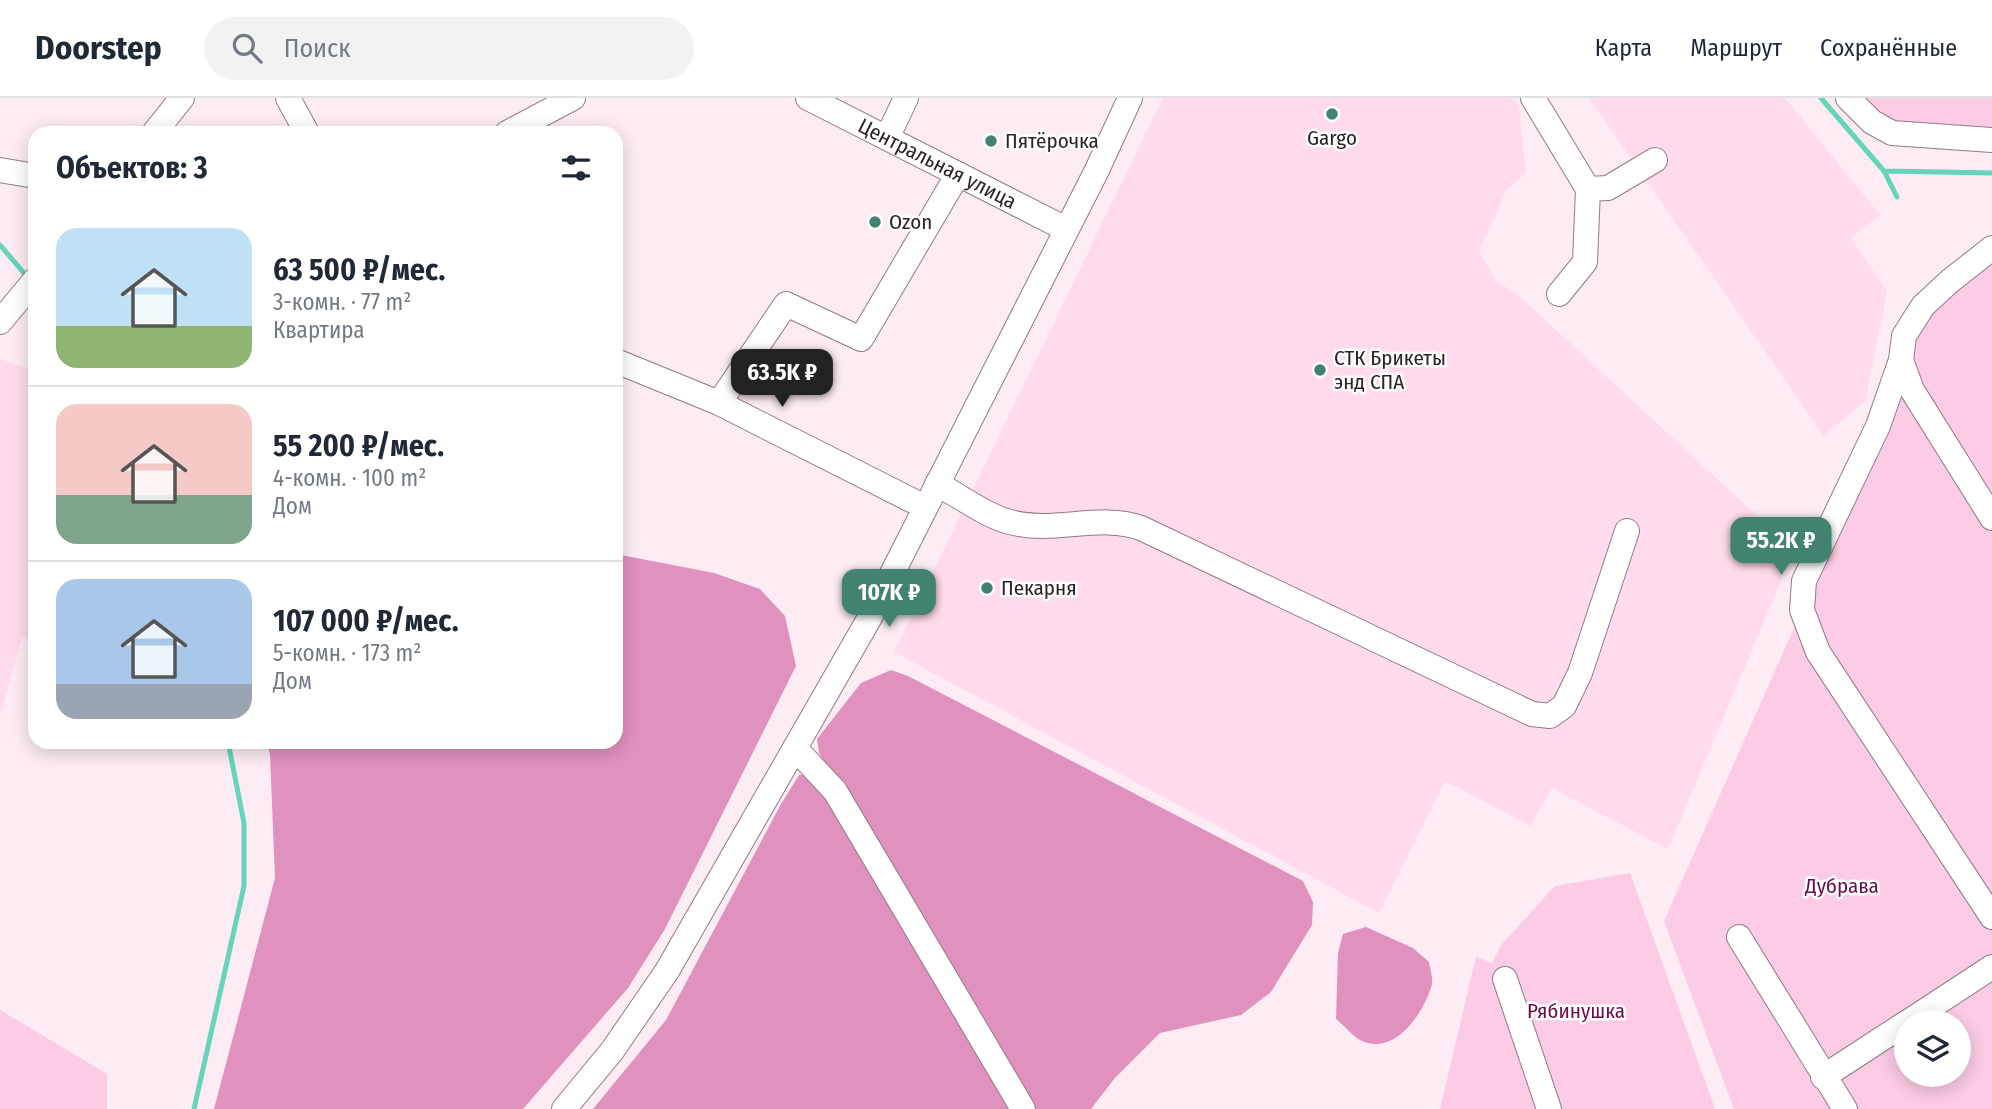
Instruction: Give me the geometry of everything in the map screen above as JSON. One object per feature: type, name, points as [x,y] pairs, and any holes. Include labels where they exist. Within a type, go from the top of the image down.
[{"type":"street","points":[[160,126],[182,98]]},
{"type":"street","points":[[288,98],[303,126]]},
{"type":"street","points":[[520,126],[573,98]]},
{"type":"street","name":"Центральная улица","points":[[808,98],[1066,229]]},
{"type":"street","points":[[887,138],[906,98]]},
{"type":"street","points":[[564,1109],[612,1051],[667,971],[869,619],[1130,98]]},
{"type":"street","points":[[1533,98],[1588,189],[1585,262],[1559,294]]},
{"type":"street","points":[[1848,98],[1872,122],[1892,133],[1992,140]]},
{"type":"street","points":[[1588,189],[1608,188],[1655,160]]},
{"type":"street","points":[[0,170],[28,175]]},
{"type":"street","points":[[719,403],[786,304],[861,339],[958,174]]},
{"type":"street","points":[[1992,248],[1923,306],[1904,336],[1902,360],[1878,426],[1804,581],[1802,610],[1818,652],[1992,916]]},
{"type":"street","points":[[0,322],[28,288]]},
{"type":"street","points":[[1902,360],[1912,390],[1992,518]]},
{"type":"street","points":[[623,364],[719,403],[925,507]]},
{"type":"street","points":[[937,484],[1010,522],[1054,526],[1124,522],[1132,525],[1532,714],[1550,716],[1564,706],[1580,673],[1626,531]]},
{"type":"street","points":[[795,748],[835,791],[1023,1109]]},
{"type":"street","points":[[1739,937],[1845,1109]]},
{"type":"street","points":[[1927,1010],[1992,967]]},
{"type":"street","points":[[1505,979],[1549,1109]]},
{"type":"street","points":[[1823,1077],[1894,1031]]},
{"type":"shaded area","points":[[1163,98],[1510,98],[1519,104],[1526,173],[1507,189],[1479,252],[1496,281],[1517,294],[1794,550],[1668,849],[1552,788],[1531,826],[1445,781],[1379,913],[894,652]]},
{"type":"shaded area","points":[[1589,98],[1785,98],[1880,215],[1851,238],[1887,291],[1865,401],[1824,436]]},
{"type":"shaded area","points":[[0,359],[28,369],[28,639],[22,638],[0,716]]},
{"type":"shaded area","points":[[623,555],[714,573],[760,589],[785,616],[796,666],[665,929],[628,988],[523,1109],[214,1109],[275,878],[268,749],[623,749]]},
{"type":"shaded area","points":[[891,670],[908,676],[1303,881],[1313,902],[1312,925],[1271,992],[1241,1015],[1160,1033],[1114,1079],[1091,1109],[1034,1109],[819,753],[817,739],[861,683]]},
{"type":"shaded area","points":[[811,774],[1016,1109],[593,1109],[666,1020],[781,804],[799,775]]},
{"type":"shaded area","points":[[1366,927],[1413,948],[1429,962],[1432,979],[1428,995],[1416,1018],[1397,1037],[1374,1044],[1362,1041],[1336,1019],[1338,953],[1343,934]]},
{"type":"green space","points":[[1848,98],[1992,98],[1992,140],[1892,133]]},
{"type":"green space","name":"Дубрава","points":[[1992,248],[1992,1109],[1734,1109],[1664,921],[1802,610],[1904,336]]},
{"type":"green space","name":"Рябинушка","points":[[1630,873],[1715,1109],[1440,1109],[1476,957],[1492,963],[1501,945],[1555,886]]},
{"type":"green space","points":[[0,1010],[107,1074],[107,1109],[0,1109]]},
{"type":"waterway","points":[[1821,98],[1884,171],[1897,197]]},
{"type":"waterway","points":[[1884,171],[1992,173]]},
{"type":"waterway","points":[[0,245],[28,278]]},
{"type":"waterway","points":[[194,1109],[244,886],[244,823],[229,749]]},
{"type":"place","name":"Gargo","points":[[1332,114]]},
{"type":"place","name":"Пятёрочка","points":[[991,141]]},
{"type":"place","name":"Ozon","points":[[875,222]]},
{"type":"place","name":"СТК Брикеты энд СПА","points":[[1320,370]]},
{"type":"place","name":"Пекарня","points":[[987,588]]}]
